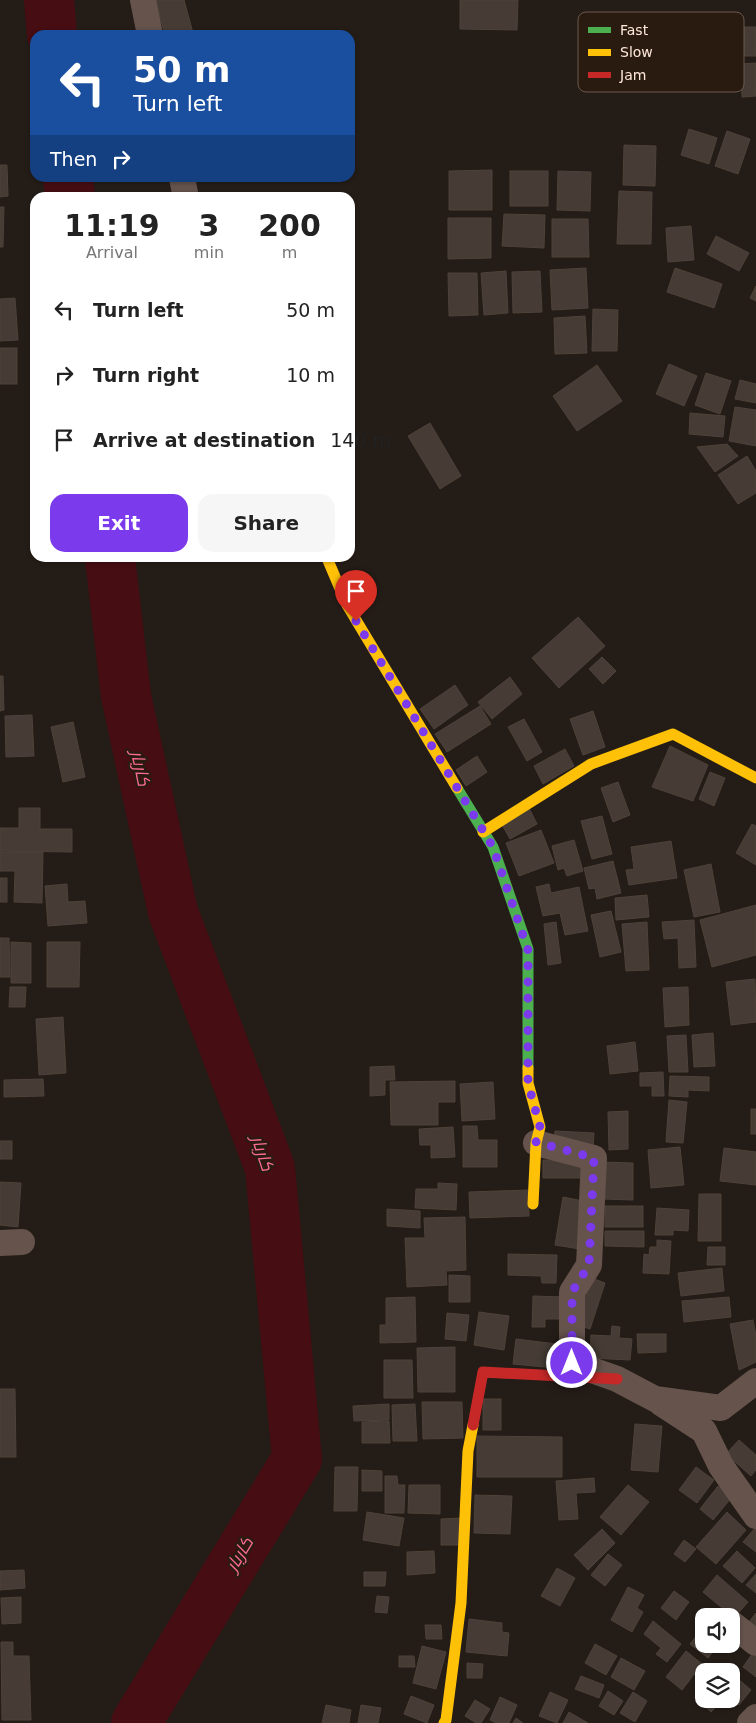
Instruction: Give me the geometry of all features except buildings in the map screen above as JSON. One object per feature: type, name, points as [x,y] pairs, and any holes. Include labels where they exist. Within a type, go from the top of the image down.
[{"type":"street","points":[[143,0],[149,30]]},
{"type":"street","points":[[329,562],[347,605],[493,847],[528,950],[528,1083],[540,1127],[536,1142],[533,1204]]},
{"type":"street","points":[[483,832],[592,764],[674,734],[756,778]]},
{"type":"street","points":[[536,1142],[594,1158],[589,1265],[572,1292],[572,1363],[617,1379],[655,1399],[704,1431],[721,1466],[756,1516]]},
{"type":"street","points":[[444,1723],[446,1720],[461,1603],[468,1451],[483,1372],[617,1379]]},
{"type":"street","points":[[655,1399],[721,1408],[756,1382]]},
{"type":"street","points":[[740,1630],[756,1643]]},
{"type":"street","points":[[750,1723],[756,1717]]},
{"type":"waterway","name":"کاربار","points":[[49,0],[52,30]]},
{"type":"waterway","name":"کاربار","points":[[68,182],[69,192]]},
{"type":"waterway","name":"کاربار","points":[[110,562],[126,696],[173,912],[270,1168],[297,1459],[136,1723]]},
{"type":"traffic: fast","points":[[457,788],[493,847],[528,949],[528,1068]]},
{"type":"traffic: slow","points":[[329,562],[347,605],[457,788]]},
{"type":"traffic: slow","points":[[483,832],[591,764],[673,734],[756,778]]},
{"type":"traffic: slow","points":[[528,1068],[528,1083],[540,1127],[536,1143],[533,1204]]},
{"type":"traffic: slow","points":[[444,1723],[446,1720],[461,1603],[468,1451],[473,1425]]},
{"type":"traffic: jam","points":[[473,1425],[483,1372],[617,1379]]},
{"type":"route","points":[[356,621],[493,847],[528,950],[528,1083],[540,1127],[536,1142],[594,1158],[589,1265],[572,1292],[572,1363]]}]
